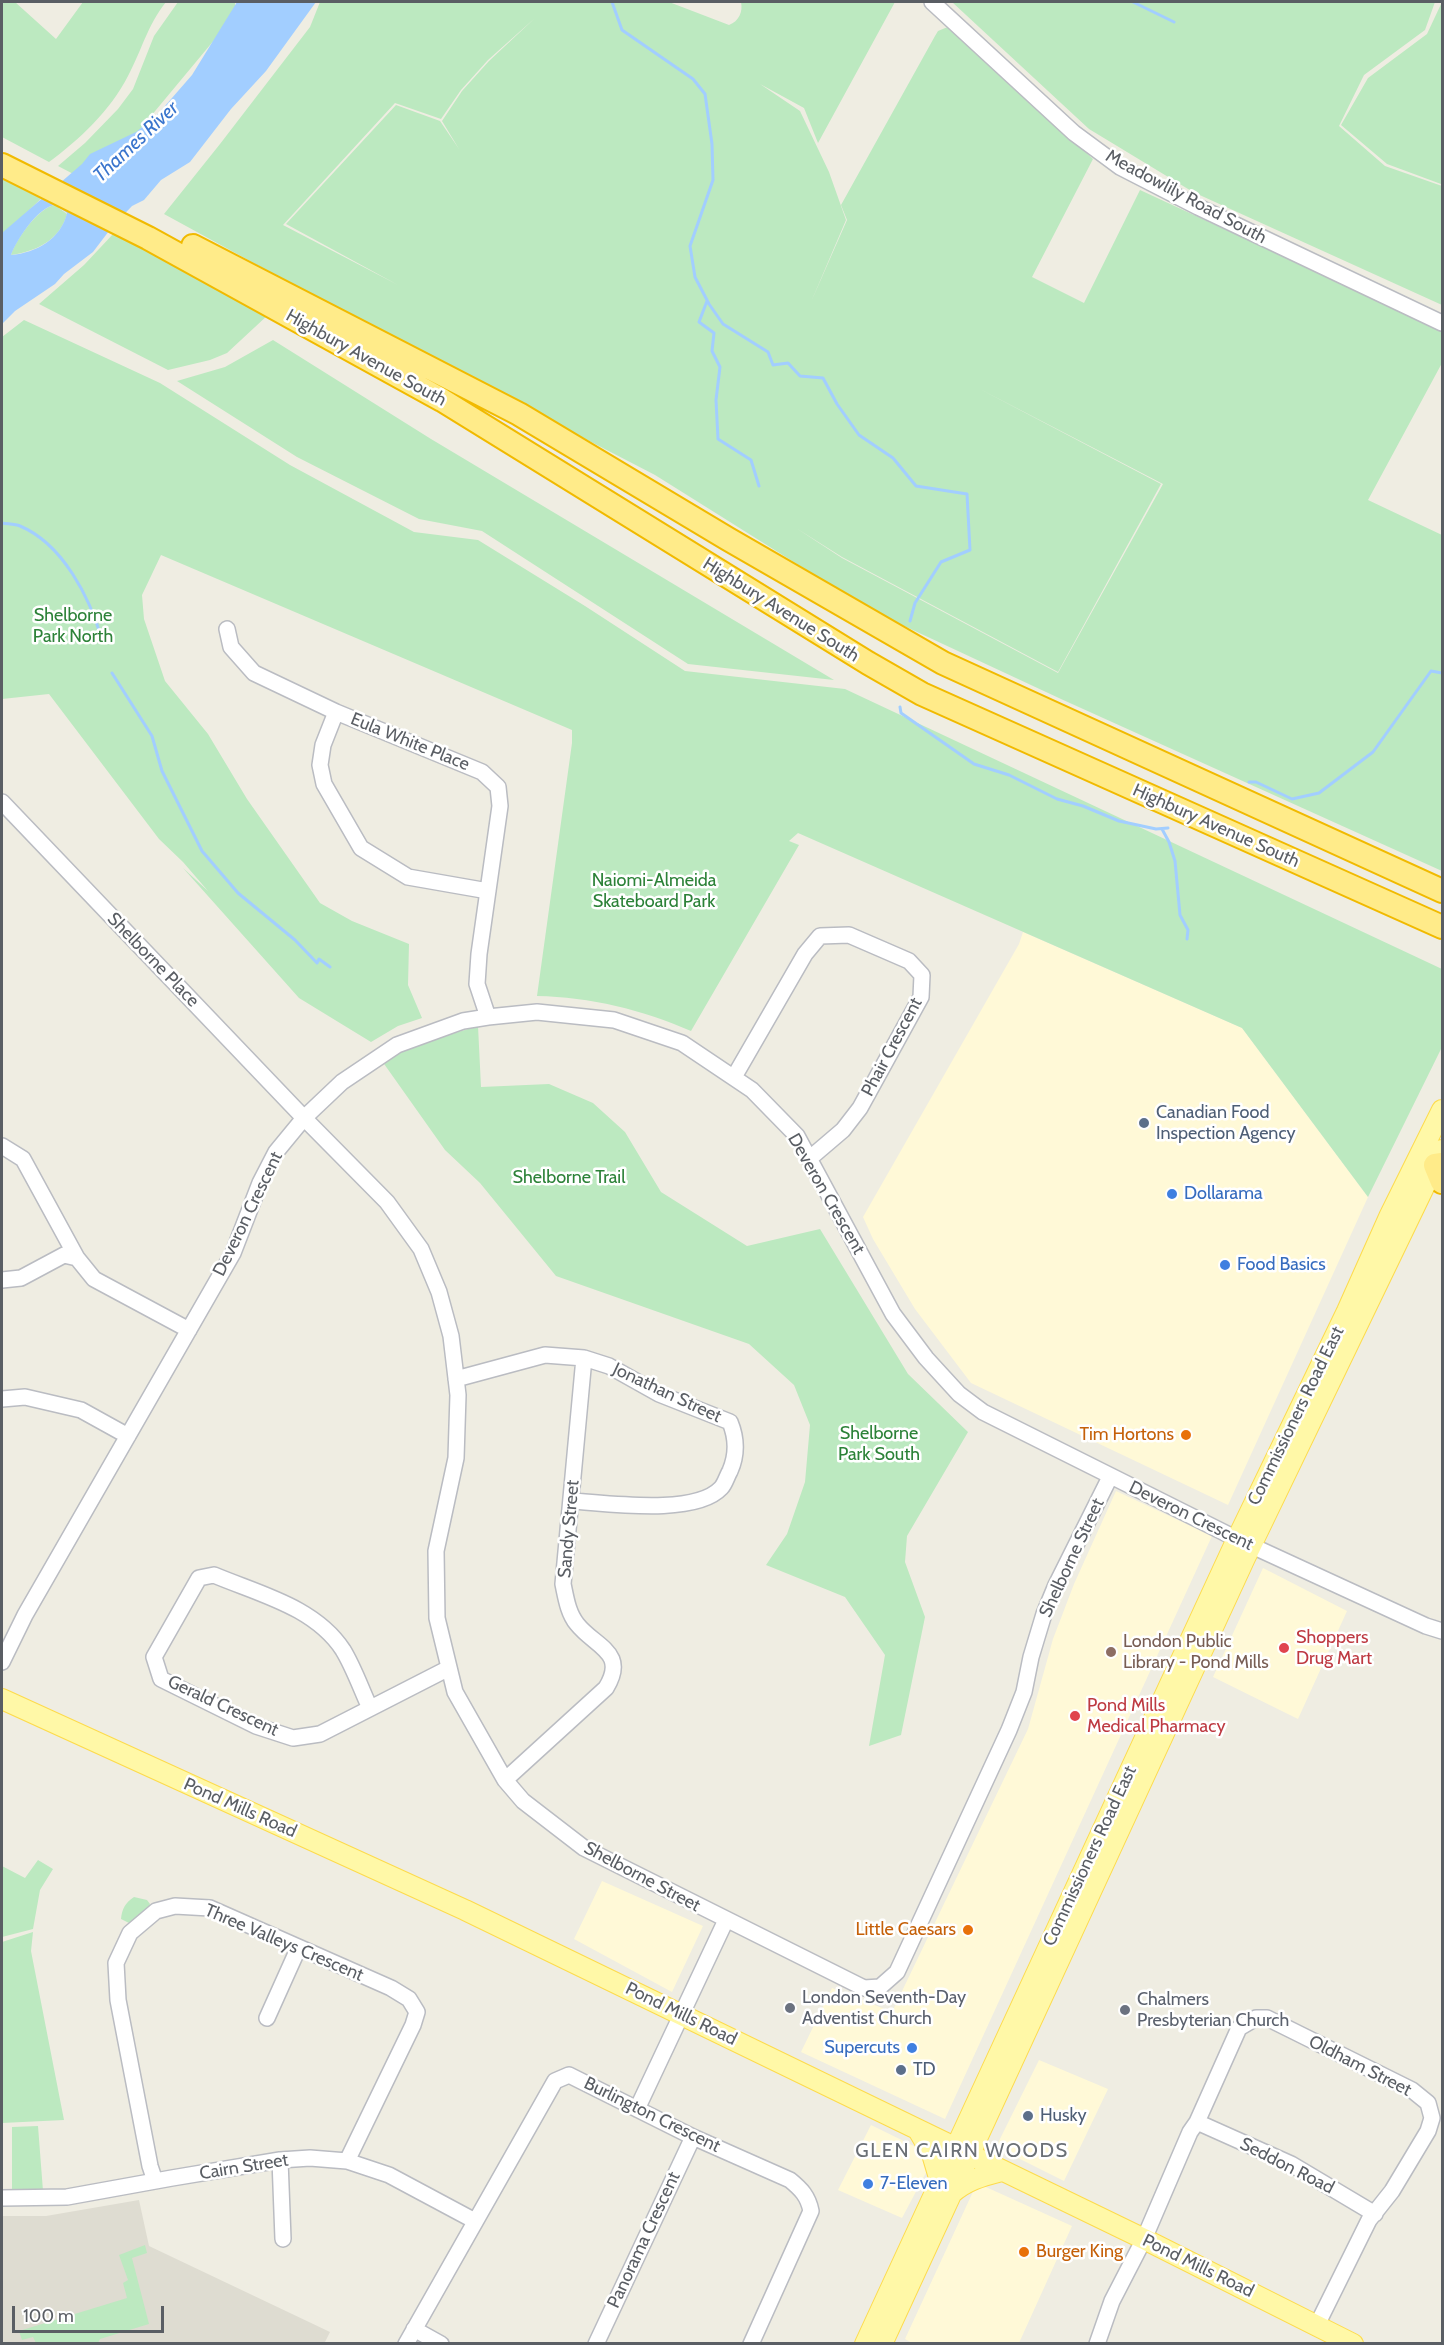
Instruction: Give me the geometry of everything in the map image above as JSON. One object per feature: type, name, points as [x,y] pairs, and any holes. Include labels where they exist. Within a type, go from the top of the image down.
[{"type":"highway","points":[[2,149],[18,168],[151,232]]},
{"type":"highway","name":"Highbury Avenue South","points":[[151,232],[519,414],[738,545],[943,663],[1443,891]]},
{"type":"highway","name":"Highbury Avenue South","points":[[151,232],[442,400],[922,694],[1443,927]]},
{"type":"main road","name":"Commissioners Road East","points":[[865,2343],[963,2152],[977,2103],[1244,1542],[1436,1164],[1443,1110]]},
{"type":"main road","name":"Commissioners Road East","points":[[963,2152],[985,2122],[1245,1558],[1244,1542]]},
{"type":"main road","name":"Pond Mills Road","points":[[2,1699],[465,1910],[1144,2239],[1353,2343]]},
{"type":"main road","points":[[918,2130],[950,2127],[969,2114],[977,2103]]},
{"type":"main road","points":[[918,2130],[932,2154],[945,2189],[1002,2170],[985,2136],[985,2122]]},
{"type":"main road","name":"Commissioners Road East","points":[[882,2343],[945,2189]]},
{"type":"street","name":"Meadowlily Road South","points":[[932,2],[1074,133],[1120,167],[1198,207],[1443,324]]},
{"type":"street","name":"Eula White Place","points":[[227,629],[231,647],[254,673],[336,712],[482,772],[498,787],[500,806],[477,984],[488,1017]]},
{"type":"street","points":[[336,712],[323,744],[320,765],[324,784],[361,848],[408,877],[488,891]]},
{"type":"street","name":"Shelborne Place","points":[[2,802],[304,1118]]},
{"type":"street","name":"Phair Crescent","points":[[734,1077],[805,954],[820,936],[849,935],[909,961],[922,975],[921,997],[860,1108],[843,1130],[808,1159]]},
{"type":"street","name":"Deveron Crescent","points":[[2,1662],[25,1615],[233,1253],[260,1183],[276,1152],[304,1118],[342,1082],[397,1045],[463,1021],[537,1012],[614,1020],[682,1043],[752,1090],[797,1136],[893,1314],[926,1358],[959,1394],[983,1412],[1244,1542],[1426,1626],[1443,1631]]},
{"type":"street","name":"Shelborne Street","points":[[304,1118],[387,1202],[421,1249],[442,1303],[451,1336],[458,1395],[456,1458],[436,1551],[437,1618],[455,1692],[505,1780],[523,1801],[584,1848],[864,1988],[880,1987],[897,1972],[1009,1730],[1024,1692],[1031,1657],[1044,1614],[1110,1477]]},
{"type":"street","points":[[2,1146],[23,1159],[77,1258],[94,1279],[189,1330]]},
{"type":"street","points":[[2,1280],[21,1278],[64,1255],[77,1258]]},
{"type":"street","name":"Jonathan Street","points":[[456,1379],[545,1355],[584,1358],[609,1366],[659,1394],[730,1422],[737,1438],[733,1464],[722,1488],[701,1500],[646,1506],[572,1501]]},
{"type":"street","name":"Sandy Street","points":[[505,1780],[606,1688],[614,1675],[612,1661],[603,1646],[577,1624],[566,1600],[562,1584],[572,1501],[584,1358]]},
{"type":"street","points":[[2,1399],[25,1397],[81,1410],[128,1436]]},
{"type":"street","name":"Gerald Crescent","points":[[370,1708],[343,1651],[329,1632],[310,1615],[214,1575],[198,1578],[154,1657],[161,1679],[256,1726],[293,1738],[320,1734],[449,1668]]},
{"type":"street","name":"Three Valleys Crescent","points":[[155,2181],[150,2166],[118,2000],[116,1963],[130,1933],[156,1911],[175,1906],[210,1908],[298,1949],[391,1988],[410,1999],[417,2012],[413,2025],[347,2161]]},
{"type":"street","points":[[637,2109],[726,1920]]},
{"type":"street","points":[[267,2018],[298,1949]]},
{"type":"street","name":"Oldham Street","points":[[1144,2239],[1190,2132],[1197,2122],[1239,2028],[1256,2018],[1267,2018],[1412,2090],[1428,2103],[1432,2118],[1428,2131],[1392,2191],[1369,2220],[1317,2325]]},
{"type":"street","name":"Burlington Crescent","points":[[406,2343],[555,2081],[569,2075],[693,2137],[790,2180],[809,2201],[811,2211],[807,2222],[751,2343]]},
{"type":"street","name":"Seddon Road","points":[[1197,2122],[1291,2164],[1375,2214]]},
{"type":"street","name":"Panorama Crescent","points":[[596,2343],[693,2137]]},
{"type":"street","name":"Cairn Street","points":[[2,2198],[67,2197],[280,2160],[310,2157],[347,2161],[389,2175],[475,2221]]},
{"type":"street","points":[[280,2160],[283,2240]]},
{"type":"street","points":[[1097,2343],[1112,2301],[1144,2239]]},
{"type":"street","points":[[414,2329],[441,2343]]},
{"type":"shaded area","points":[[1023,932],[1242,1028],[1368,1197],[1228,1505],[971,1383],[915,1309],[873,1239],[863,1217],[1019,944]]},
{"type":"shaded area","points":[[1116,1491],[1212,1536],[945,2119],[801,2052],[832,1988],[892,2012],[1028,1729],[1053,1639],[1074,1584]]},
{"type":"shaded area","points":[[1263,1568],[1347,1611],[1298,1719],[1213,1677]]},
{"type":"shaded area","points":[[602,1881],[703,1926],[672,1992],[574,1939]]},
{"type":"shaded area","points":[[1039,2060],[1108,2089],[1064,2181],[996,2147]]},
{"type":"shaded area","points":[[871,2125],[920,2149],[929,2167],[902,2218],[838,2190]]},
{"type":"shaded area","points":[[977,2183],[1072,2226],[1019,2343],[914,2344],[905,2339]]},
{"type":"shaded area","points":[[139,2200],[149,2246],[330,2332],[324,2344],[2,2344],[2,2216],[46,2216]]},
{"type":"green space","points":[[2,2],[15,2],[56,39],[83,2],[166,2],[154,20],[121,89],[83,134],[49,162],[2,137]]},
{"type":"green space","points":[[178,2],[235,2],[235,15],[126,146],[81,178],[58,166],[85,143],[118,109],[133,89],[154,36]]},
{"type":"green space","points":[[320,2],[669,2],[729,25],[740,16],[741,2],[895,2],[818,143],[804,108],[760,84],[800,111],[829,172],[846,220],[811,302],[847,220],[841,205],[938,31],[950,26],[1093,159],[1032,277],[1084,303],[1140,190],[1442,330],[1442,363],[1368,500],[1442,535],[1442,871],[872,611],[655,475],[402,344],[164,214],[310,27]],"holes":[[[535,18],[489,61],[462,91],[442,121],[459,149],[440,121],[396,105],[286,224],[398,285],[283,225],[395,103],[441,119],[461,90],[488,60]],[[976,387],[1163,484],[1058,673],[842,558],[796,528],[842,557],[1058,672],[1161,484]]]},
{"type":"green space","points":[[952,2],[1435,2],[1425,30],[1364,75],[1339,126],[1385,166],[1442,186],[1442,305],[1193,192],[1089,129]]},
{"type":"green space","points":[[1442,2],[1441,184],[1387,164],[1341,125],[1368,78],[1427,34]]},
{"type":"green space","points":[[2,178],[45,195],[2,236]]},
{"type":"green space","points":[[55,205],[67,214],[59,231],[46,243],[30,251],[11,255],[35,217]]},
{"type":"green space","points":[[114,233],[269,314],[227,353],[210,360],[168,370],[39,304],[84,265]]},
{"type":"green space","points":[[24,320],[160,383],[290,465],[414,532],[478,540],[685,671],[845,689],[1442,969],[1442,1047],[1368,1197],[1242,1028],[798,833],[789,841],[799,845],[691,1031],[616,1006],[577,999],[537,996],[572,730],[161,555],[142,595],[144,619],[165,681],[208,734],[247,799],[320,903],[352,921],[409,944],[408,985],[422,1018],[398,1026],[371,1042],[299,998],[183,868],[208,891],[183,862],[159,839],[49,694],[2,699],[2,337]]},
{"type":"green space","points":[[273,340],[431,439],[834,680],[688,664],[482,531],[419,519],[297,457],[177,381],[225,367]]},
{"type":"green space","name":"Shelborne Trail","points":[[478,1026],[481,1087],[549,1084],[593,1103],[625,1132],[661,1192],[747,1246],[820,1229],[908,1374],[968,1432],[907,1536],[905,1562],[925,1617],[901,1735],[869,1746],[885,1655],[845,1597],[766,1565],[787,1534],[805,1482],[810,1425],[794,1385],[749,1344],[556,1276],[480,1183],[445,1150],[382,1061],[422,1043]]},
{"type":"green space","points":[[38,1860],[53,1869],[40,1890],[33,1929],[2,1937],[2,1866],[25,1878]]},
{"type":"green space","points":[[134,1897],[147,1900],[150,1904],[129,1923],[121,1919],[121,1915],[126,1904]]},
{"type":"green space","points":[[33,1932],[31,1951],[64,2120],[2,2123],[2,1942]]},
{"type":"green space","points":[[38,2126],[43,2191],[12,2192],[12,2127]]},
{"type":"green space","points":[[145,2245],[147,2253],[132,2258],[149,2324],[100,2339],[98,2343],[36,2343],[33,2337],[22,2340],[19,2331],[127,2298],[123,2283],[128,2280],[119,2255]]},
{"type":"water","name":"Thames River","points":[[237,2],[316,2],[266,71],[231,109],[190,162],[161,180],[144,200],[132,206],[112,227],[93,252],[64,274],[55,284],[15,311],[2,324],[2,233],[82,164],[90,154],[136,132],[158,114],[192,75]],"holes":[[[55,205],[67,213],[59,230],[46,243],[38,248],[11,255],[23,233],[42,211]]]},
{"type":"waterway","points":[[612,2],[622,30],[693,79],[705,94],[712,144],[713,180],[690,246],[695,277],[723,324],[768,352],[773,365],[788,363],[800,376],[823,378],[837,404],[859,435],[893,458],[916,486],[967,494],[970,550],[941,562],[915,603],[910,621]]},
{"type":"waterway","points":[[1133,2],[1174,22]]},
{"type":"waterway","points":[[707,301],[699,322],[714,333],[712,351],[720,367],[716,400],[718,439],[751,460],[759,486]]},
{"type":"waterway","points":[[2,523],[20,526],[35,534],[62,559],[82,590],[102,640]]},
{"type":"waterway","points":[[1249,782],[1256,782],[1292,799],[1319,793],[1373,752],[1431,671],[1442,673]]},
{"type":"waterway","points":[[112,673],[152,736],[162,771],[202,851],[238,893],[295,940],[317,963],[319,959],[330,967]]},
{"type":"waterway","points":[[900,707],[901,713],[974,764],[1009,775],[1057,799],[1083,806],[1119,821],[1156,829],[1168,828]]},
{"type":"waterway","points":[[1162,829],[1175,861],[1180,915],[1188,930],[1187,939]]},
{"type":"place","name":"Canadian Food Inspection Agency","points":[[1144,1123]]},
{"type":"place","name":"Dollarama","points":[[1172,1194]]},
{"type":"place","name":"Food Basics","points":[[1225,1265]]},
{"type":"place","name":"Tim Hortons","points":[[1186,1435]]},
{"type":"place","name":"Shoppers Drug Mart","points":[[1284,1648]]},
{"type":"place","name":"London Public Library - Pond Mills","points":[[1111,1652]]},
{"type":"place","name":"Pond Mills Medical Pharmacy","points":[[1075,1716]]},
{"type":"place","name":"Little Caesars","points":[[968,1930]]},
{"type":"place","name":"London Seventh-Day Adventist Church","points":[[790,2008]]},
{"type":"place","name":"Chalmers Presbyterian Church","points":[[1125,2010]]},
{"type":"place","name":"Supercuts","points":[[912,2048]]},
{"type":"place","name":"TD","points":[[901,2070]]},
{"type":"place","name":"Husky","points":[[1028,2116]]},
{"type":"place","name":"7-Eleven","points":[[868,2184]]},
{"type":"place","name":"Burger King","points":[[1024,2252]]},
{"type":"district","name":"GLEN CAIRN WOODS","points":[[962,2151]]},
{"type":"park label","name":"Shelborne Park North","points":[[73,626]]},
{"type":"park label","name":"Naiomi-Almeida Skateboard Park","points":[[654,891]]},
{"type":"park label","name":"Shelborne Park South","points":[[879,1444]]}]
